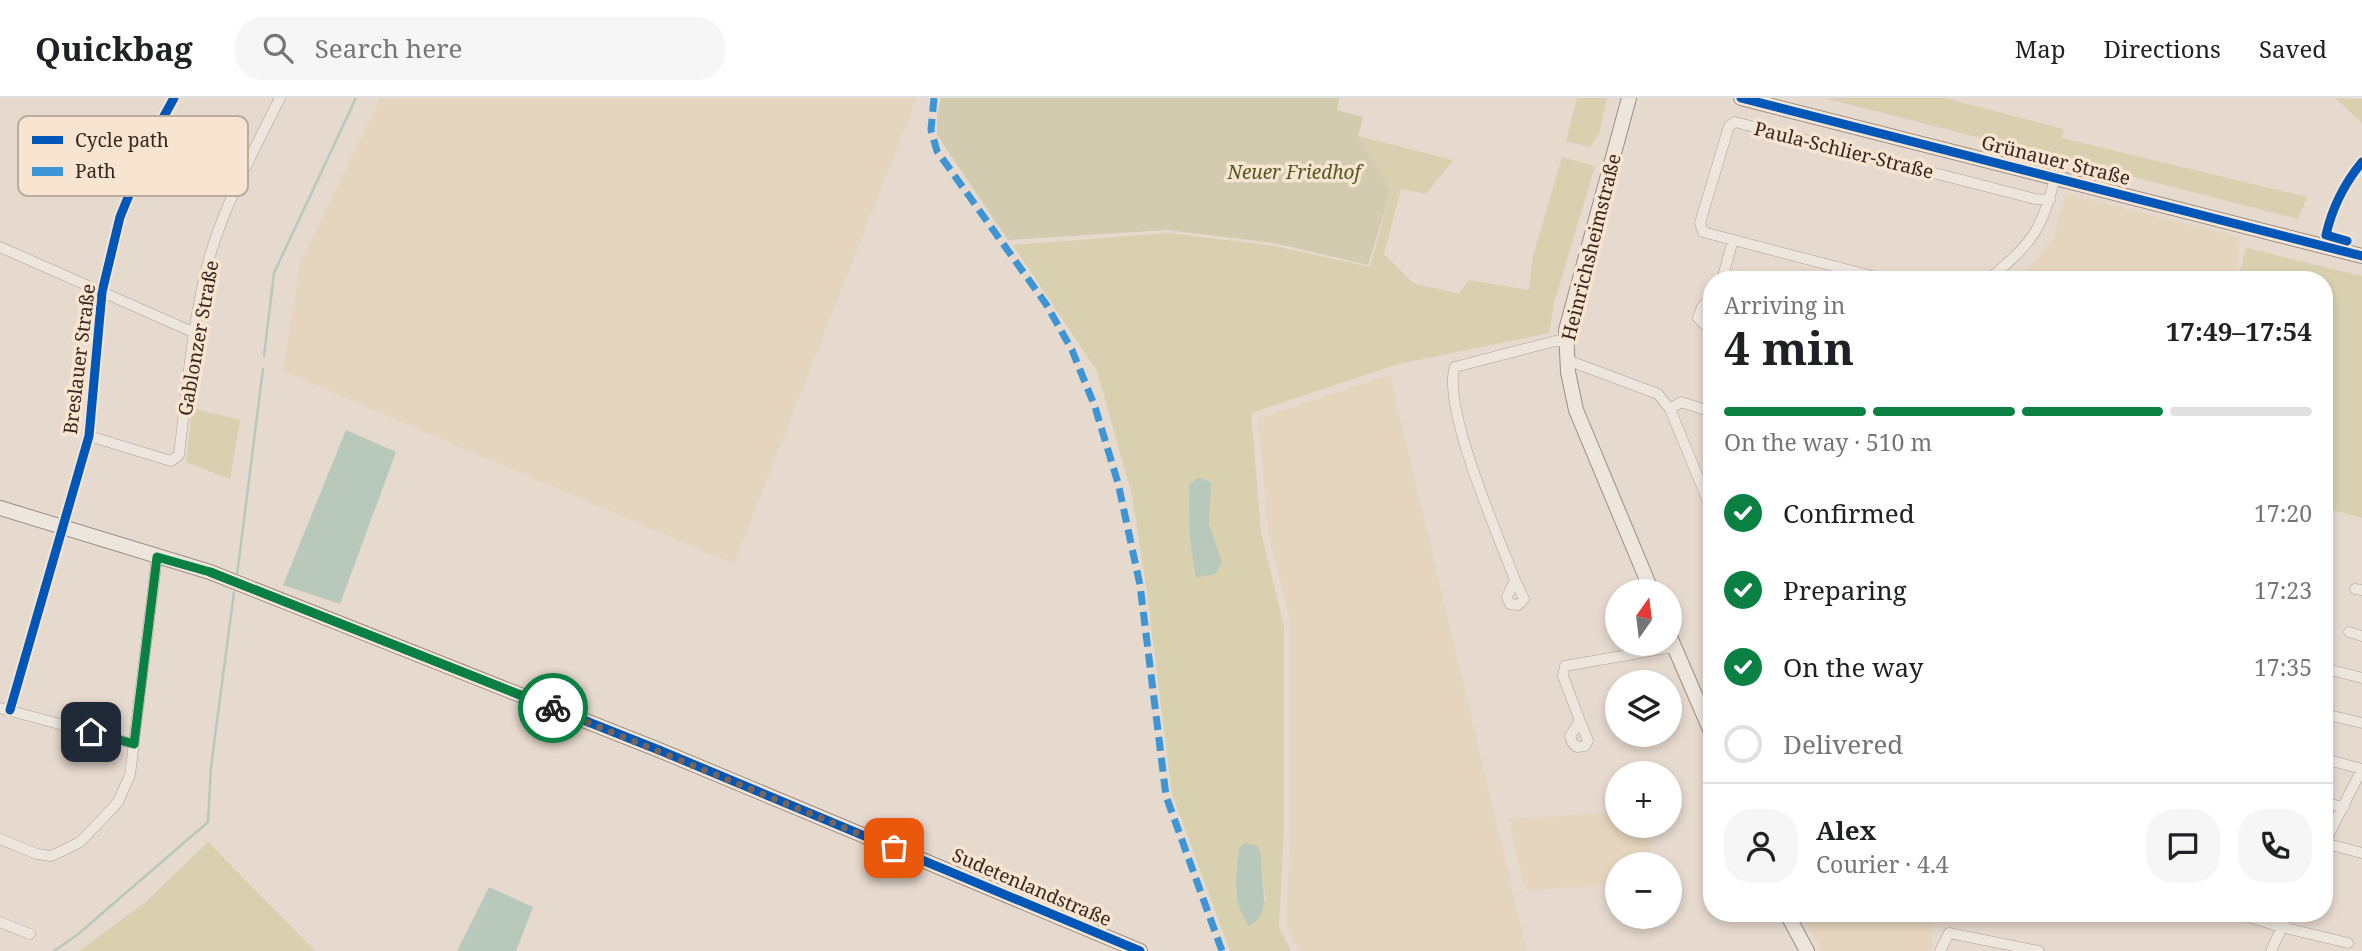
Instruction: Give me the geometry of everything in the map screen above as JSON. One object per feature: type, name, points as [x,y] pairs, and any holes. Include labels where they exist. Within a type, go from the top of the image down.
[{"type":"street","name":"Breslauer Straße","points":[[164,116],[174,98]]},
{"type":"street","name":"Gablonzer Straße","points":[[248,162],[280,98]]},
{"type":"street","name":"Heinrichsheimstraße","points":[[1629,98],[1565,342],[1576,410],[1647,579]]},
{"type":"street","name":"Grünauer Straße","points":[[1741,98],[2362,256]]},
{"type":"street","name":"Paula-Schlier-Straße","points":[[1842,271],[1703,232],[1700,223],[1729,126],[1735,122],[2035,199],[2049,200]]},
{"type":"street","points":[[2323,246],[2337,201],[2351,175],[2362,162]]},
{"type":"street","points":[[1998,271],[2025,248],[2038,230],[2055,178]]},
{"type":"street","name":"Breslauer Straße","points":[[5,709],[89,436],[102,292],[120,217],[129,196]]},
{"type":"street","name":"Gablonzer Straße","points":[[89,436],[171,461],[178,455],[195,333],[209,260],[234,196]]},
{"type":"street","points":[[1724,271],[1733,240]]},
{"type":"street","points":[[0,247],[195,333]]},
{"type":"street","points":[[1703,306],[1698,318],[1703,323]]},
{"type":"street","points":[[1515,580],[1468,455],[1455,406],[1452,374],[1455,367],[1555,341],[1565,342]]},
{"type":"street","points":[[1567,360],[1658,394],[1670,409],[1703,489]]},
{"type":"street","points":[[1670,409],[1681,402],[1703,409]]},
{"type":"street","name":"Sudetenlandstraße","points":[[0,508],[210,572],[659,750],[1140,951]]},
{"type":"street","points":[[0,839],[37,854],[51,856],[80,842],[118,802],[130,775],[157,557]]},
{"type":"street","points":[[2349,632],[2362,636]]},
{"type":"street","points":[[1580,720],[1563,676],[1565,666],[1609,656]]},
{"type":"street","points":[[1677,656],[1703,714]]},
{"type":"street","points":[[2335,671],[2362,678]]},
{"type":"street","points":[[5,709],[134,744]]},
{"type":"street","points":[[2333,716],[2362,723]]},
{"type":"street","points":[[2333,761],[2362,769],[2333,827]]},
{"type":"street","points":[[2333,805],[2344,807]]},
{"type":"street","points":[[2333,845],[2362,853]]},
{"type":"street","points":[[0,922],[30,934]]},
{"type":"street","points":[[1791,922],[1807,951]]},
{"type":"street","points":[[2265,922],[2348,943]]},
{"type":"street","points":[[2270,951],[2284,922]]},
{"type":"street","points":[[1940,951],[1950,933],[2039,951]]},
{"type":"shaded area","points":[[380,98],[917,98],[734,564],[283,371],[300,263]]},
{"type":"shaded area","points":[[1577,98],[1607,98],[1599,134],[1590,147],[1566,141]]},
{"type":"shaded area","points":[[1824,98],[1944,98],[2064,129],[2061,138],[2307,197],[2298,219]]},
{"type":"shaded area","points":[[2335,98],[2362,99],[2362,123]]},
{"type":"shaded area","points":[[1358,136],[1453,160],[1426,194],[1401,189],[1384,254],[1413,283],[1459,294],[1469,280],[1529,290],[1533,256],[1562,157],[1595,166],[1554,303],[1549,333],[1398,364],[1251,413],[1261,532],[1284,627],[1284,827],[1279,928],[1291,951],[1230,951],[1172,794],[1132,495],[1097,371],[1013,245],[1168,233],[1274,246],[1370,267],[1391,190]],"holes":[[[1262,856],[1266,901],[1235,895],[1238,871]]]},
{"type":"shaded area","points":[[2066,194],[2240,237],[2237,271],[2027,271],[2054,237]]},
{"type":"shaded area","points":[[2246,248],[2362,276],[2362,518],[2333,510],[2333,271],[2240,271]]},
{"type":"shaded area","points":[[1390,374],[1527,951],[1299,951],[1286,925],[1290,828],[1291,626],[1268,531],[1258,418]]},
{"type":"shaded area","points":[[192,408],[240,420],[230,479],[186,462]]},
{"type":"shaded area","points":[[346,430],[396,452],[340,604],[283,585]]},
{"type":"shaded area","points":[[1199,477],[1211,483],[1209,524],[1222,563],[1215,574],[1196,578],[1190,540],[1189,485]]},
{"type":"shaded area","points":[[1605,814],[1605,838],[1650,838],[1651,852],[1605,852],[1605,886],[1525,890],[1508,819]]},
{"type":"shaded area","points":[[208,842],[315,951],[79,951],[147,901]]},
{"type":"shaded area","points":[[1245,843],[1258,846],[1260,850],[1264,896],[1260,916],[1249,926],[1239,906],[1236,888],[1239,848]]},
{"type":"shaded area","points":[[489,887],[533,907],[516,951],[457,951]]},
{"type":"shaded area","points":[[1806,922],[1932,922],[1933,947],[1929,951],[1822,951]]},
{"type":"green space","name":"Neuer Friedhof","points":[[941,98],[1339,98],[1337,110],[1363,117],[1358,136],[1391,190],[1368,265],[1274,243],[1167,230],[1008,240],[937,135],[937,115]]},
{"type":"waterway","points":[[264,356],[274,273],[356,98]]},
{"type":"waterway","points":[[237,575],[263,369]]},
{"type":"waterway","points":[[54,951],[77,935],[208,822],[211,767],[234,592]]},
{"type":"marked path","points":[[934,98],[931,130],[937,151],[1046,304],[1072,350],[1095,407],[1118,483],[1140,585],[1166,796],[1222,951]]},
{"type":"cycle path","points":[[164,116],[174,98]]},
{"type":"cycle path","points":[[1741,98],[2362,256]]},
{"type":"cycle path","points":[[2347,241],[2326,235],[2340,197],[2362,162]]},
{"type":"cycle path","points":[[10,710],[89,436],[102,292],[120,217],[129,196]]},
{"type":"cycle path","points":[[210,572],[659,750],[1140,951]]},
{"type":"way so far","points":[[553,708],[894,848]]},
{"type":"route","points":[[91,732],[134,744],[157,557],[210,572],[553,708]]}]
